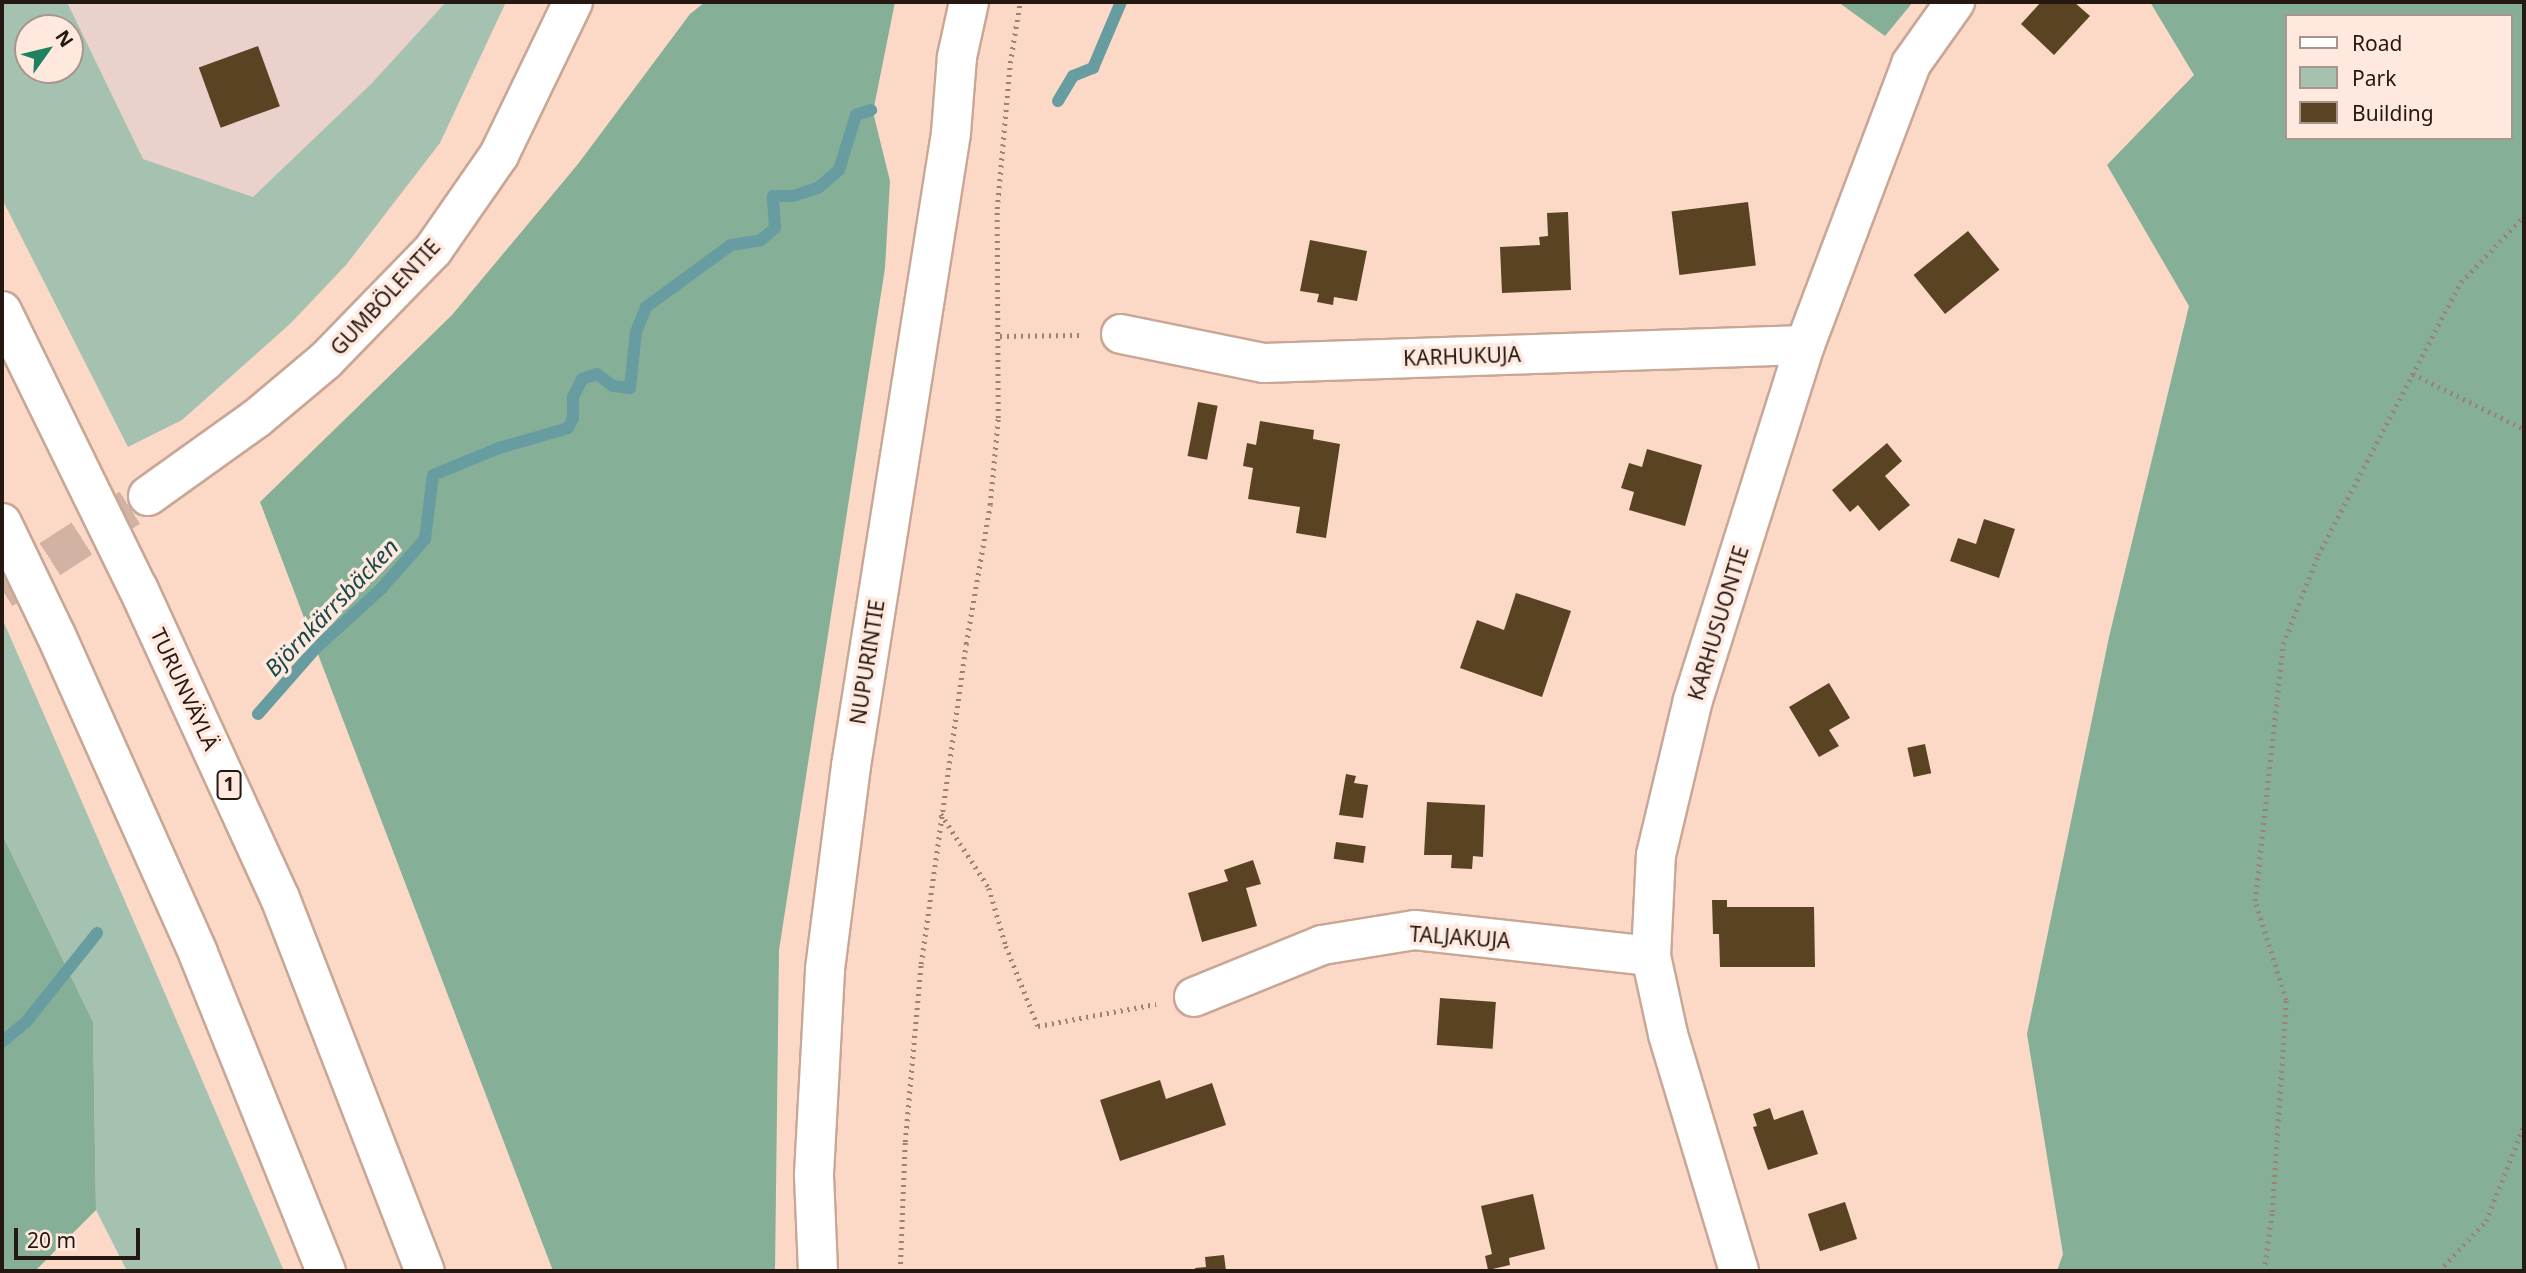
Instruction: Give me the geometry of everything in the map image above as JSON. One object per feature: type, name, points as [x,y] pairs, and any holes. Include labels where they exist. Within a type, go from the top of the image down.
[{"type":"main road","name":"GUMBÖLENTIE","points":[[148,496],[257,418],[326,360],[433,250],[499,155],[573,2]]},
{"type":"main road","name":"NUPURINTIE","points":[[943,2],[957,57]]},
{"type":"main road","name":"NUPURINTIE","points":[[818,1271],[814,1174],[825,969],[851,766],[951,133],[957,57],[969,2]]},
{"type":"main road","name":"KARHUSUONTIE","points":[[1739,1271],[1668,1034],[1651,956],[1656,855],[1693,700],[1805,345],[1911,64],[1955,2]]},
{"type":"main road","name":"TURUNVÄYLÄ","points":[[2,311],[138,588],[280,898],[425,1271]]},
{"type":"main road","name":"KARHUKUJA","points":[[1121,334],[1264,363],[1805,345]]},
{"type":"main road","points":[[2,523],[56,635],[198,953],[326,1271]]},
{"type":"main road","name":"TALJAKUJA","points":[[1194,997],[1322,945],[1415,930],[1651,956]]},
{"type":"path","points":[[900,1271],[905,1142],[918,991],[941,813],[990,505],[998,418],[1000,336],[997,209],[1010,63],[1020,2]]},
{"type":"path","points":[[2264,1271],[2272,1212],[2286,1000],[2255,901],[2283,644],[2318,555],[2461,282],[2524,216]]},
{"type":"path","points":[[1000,336],[1121,334]]},
{"type":"path","points":[[2413,374],[2524,429]]},
{"type":"path","points":[[941,813],[989,888],[1006,946],[1038,1026],[1194,997]]},
{"type":"path","points":[[2439,1271],[2486,1221],[2524,1125]]},
{"type":"shaded area","points":[[67,2],[446,2],[372,83],[253,197],[143,159],[84,37],[84,14],[73,14]]},
{"type":"green space","points":[[2,2],[67,2],[73,14],[14,14],[14,84],[84,84],[84,37],[143,159],[253,197],[372,83],[446,2],[506,2],[440,143],[346,265],[291,323],[182,420],[128,447],[2,199]]},
{"type":"green space","points":[[705,2],[895,2],[873,112],[890,181],[885,268],[779,950],[775,1271],[553,1271],[260,502],[452,315],[578,164],[690,14]]},
{"type":"green space","points":[[1838,2],[1913,2],[1885,36]]},
{"type":"green space","points":[[2150,2],[2524,2],[2524,1271],[2057,1271],[2063,1254],[2027,1034],[2109,637],[2189,306],[2107,165],[2194,75]]},
{"type":"green space","points":[[2,618],[284,1271],[127,1271],[96,1210],[93,1022],[2,834]]},
{"type":"green space","points":[[2,834],[93,1022],[96,1210],[35,1271],[2,1271]]},
{"type":"building","points":[[2041,2],[2074,2],[2090,16],[2054,55],[2021,24]]},
{"type":"building","points":[[258,46],[280,106],[221,128],[199,68]]},
{"type":"building","points":[[1748,202],[1756,266],[1679,275],[1672,211]]},
{"type":"building","points":[[1568,212],[1571,290],[1502,293],[1500,247],[1540,245],[1539,237],[1548,236],[1547,213]]},
{"type":"building","points":[[1968,231],[1999,270],[1945,314],[1914,275]]},
{"type":"building","points":[[1310,240],[1367,251],[1357,301],[1334,297],[1333,305],[1317,302],[1319,294],[1300,291]]},
{"type":"building","points":[[1198,402],[1218,406],[1207,460],[1188,456]]},
{"type":"building","points":[[1260,421],[1314,430],[1313,439],[1340,444],[1326,538],[1296,533],[1300,507],[1248,499],[1253,468],[1243,466],[1247,443],[1256,445]]},
{"type":"building","points":[[1887,443],[1902,461],[1885,476],[1910,505],[1879,531],[1858,505],[1850,512],[1832,490]]},
{"type":"building","points":[[1647,449],[1702,465],[1685,526],[1629,510],[1634,492],[1621,488],[1629,463],[1642,467]]},
{"type":"building","points":[[1984,519],[2015,529],[1999,578],[1950,561],[1958,538],[1976,544]]},
{"type":"building","points":[[1516,593],[1571,611],[1542,697],[1460,668],[1477,620],[1504,630]]},
{"type":"building","points":[[1829,683],[1850,718],[1829,730],[1839,746],[1819,757],[1789,707]]},
{"type":"building","points":[[1925,744],[1931,773],[1914,777],[1907,748]]},
{"type":"building","points":[[1346,774],[1356,776],[1354,783],[1368,785],[1363,818],[1339,815]]},
{"type":"building","points":[[1427,802],[1485,805],[1483,857],[1473,856],[1472,869],[1451,868],[1452,855],[1424,855]]},
{"type":"building","points":[[1336,842],[1366,846],[1363,863],[1334,859]]},
{"type":"building","points":[[1253,860],[1261,884],[1246,888],[1257,926],[1202,942],[1188,893],[1228,881],[1224,870]]},
{"type":"building","points":[[1712,900],[1727,900],[1727,907],[1814,907],[1815,967],[1720,967],[1719,934],[1713,934]]},
{"type":"building","points":[[1440,998],[1496,1002],[1493,1049],[1437,1045]]},
{"type":"building","points":[[1160,1080],[1166,1099],[1212,1083],[1226,1125],[1120,1161],[1100,1100]]},
{"type":"building","points":[[1770,1108],[1774,1120],[1803,1110],[1818,1154],[1768,1170],[1753,1127],[1757,1126],[1753,1114]]},
{"type":"building","points":[[1533,1194],[1545,1249],[1509,1258],[1510,1265],[1488,1270],[1485,1256],[1492,1254],[1481,1206]]},
{"type":"building","points":[[1845,1202],[1857,1239],[1820,1251],[1808,1214]]},
{"type":"building","points":[[1224,1255],[1226,1271],[1196,1271],[1195,1268],[1206,1267],[1205,1257]]},
{"type":"waterway","name":"Björnkärrsbäcken","points":[[1058,101],[1073,76],[1093,68],[1121,2]]},
{"type":"waterway","name":"Björnkärrsbäcken","points":[[258,714],[316,648],[381,589],[425,539],[433,475],[499,448],[568,428],[573,418],[573,397],[582,379],[597,374],[613,386],[630,388],[636,332],[646,307],[731,245],[761,240],[775,228],[773,196],[793,196],[818,188],[839,170],[856,115],[871,110]]},
{"type":"waterway","name":"Björnkärrsbäcken","points":[[2,1042],[26,1022],[97,933]]},
{"type":"tunnel","points":[[2,590],[148,496]]}]
